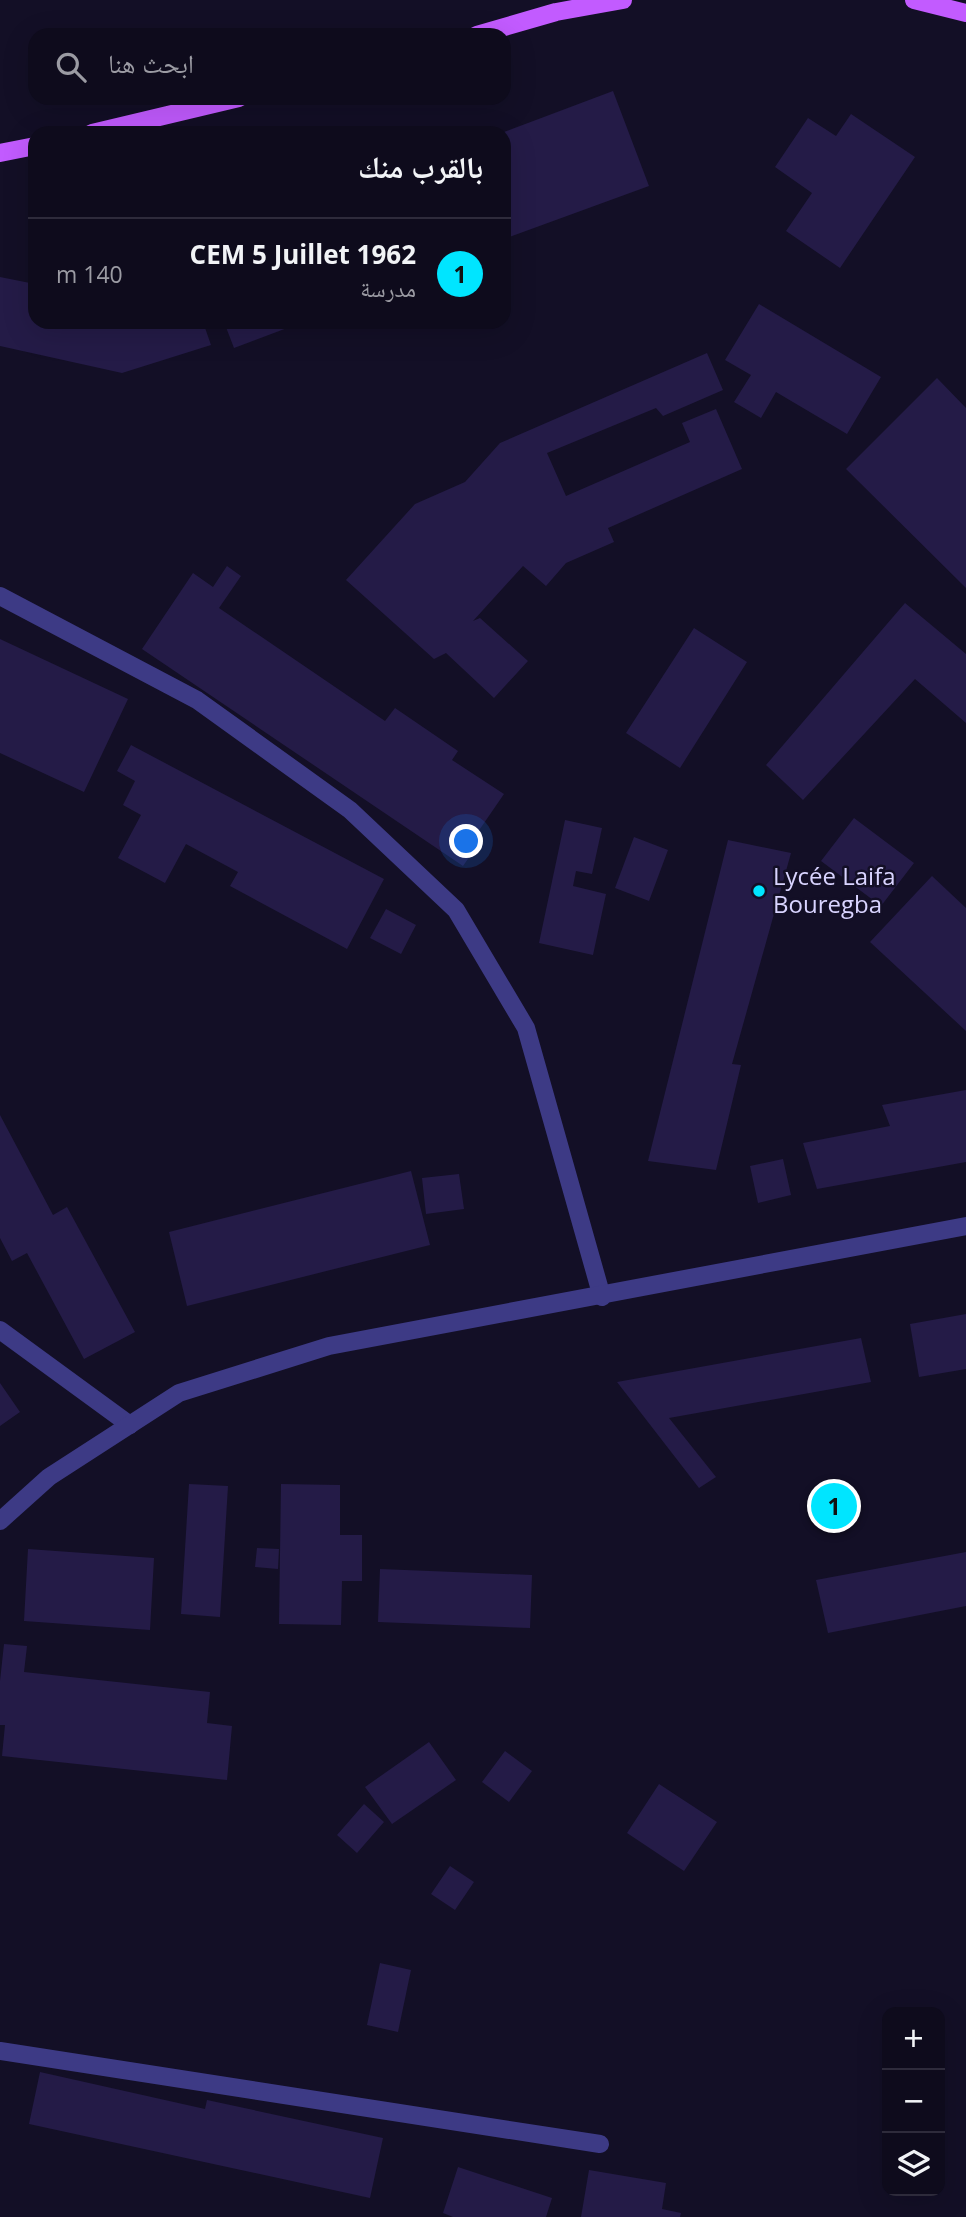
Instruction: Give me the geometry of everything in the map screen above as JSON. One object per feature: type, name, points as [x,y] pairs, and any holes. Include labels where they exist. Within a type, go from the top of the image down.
[{"type":"main road","points":[[501,28],[556,12],[623,0]]},
{"type":"main road","points":[[914,0],[966,13]]},
{"type":"main road","points":[[121,126],[210,105]]},
{"type":"main road","points":[[0,153],[28,147]]},
{"type":"street","points":[[0,596],[197,699],[350,810],[456,910],[526,1027],[602,1297]]},
{"type":"street","points":[[0,1521],[50,1476],[180,1393],[330,1346],[602,1297],[966,1226]]},
{"type":"street","points":[[0,1330],[130,1425]]},
{"type":"street","points":[[0,2051],[600,2144]]},
{"type":"building","points":[[613,91],[649,186],[511,236],[511,129]]},
{"type":"building","points":[[851,114],[915,157],[840,268],[786,231],[812,193],[775,167],[808,118],[836,136]]},
{"type":"building","points":[[0,277],[28,283],[28,329],[205,329],[211,345],[122,373],[0,346]]},
{"type":"building","points":[[759,304],[881,377],[847,434],[776,392],[761,418],[734,402],[751,375],[725,360]]},
{"type":"building","points":[[227,329],[284,329],[234,348]]},
{"type":"building","points":[[707,353],[723,390],[663,416],[656,408],[547,453],[566,496],[690,442],[682,423],[716,409],[742,469],[608,528],[614,542],[566,563],[546,586],[523,566],[473,621],[480,618],[528,661],[494,698],[446,653],[434,659],[346,580],[415,504],[465,482],[500,443]]},
{"type":"building","points":[[937,378],[966,408],[966,588],[846,469]]},
{"type":"building","points":[[227,566],[241,576],[219,608],[385,721],[395,708],[458,751],[452,760],[504,794],[471,842],[477,846],[463,866],[142,649],[193,573],[213,587]]},
{"type":"building","points":[[905,603],[966,654],[966,723],[915,679],[803,800],[766,765]]},
{"type":"building","points":[[694,628],[747,662],[680,768],[626,733]]},
{"type":"building","points":[[0,639],[128,699],[84,792],[0,753]]},
{"type":"building","points":[[131,745],[384,879],[347,949],[230,886],[238,872],[186,844],[165,883],[118,858],[141,815],[123,805],[135,781],[117,771]]},
{"type":"building","points":[[854,818],[914,863],[881,906],[821,861]]},
{"type":"building","points":[[565,820],[602,828],[592,874],[576,871],[573,886],[606,894],[593,955],[539,943]]},
{"type":"building","points":[[634,837],[668,850],[649,901],[615,888]]},
{"type":"building","points":[[728,840],[791,853],[732,1064],[741,1065],[716,1170],[648,1161]]},
{"type":"building","points":[[932,876],[966,908],[966,1031],[870,942]]},
{"type":"building","points":[[386,909],[416,925],[401,954],[370,938]]},
{"type":"building","points":[[966,1090],[966,1162],[817,1189],[803,1143],[890,1126],[882,1105]]},
{"type":"building","points":[[0,1115],[53,1215],[67,1207],[135,1332],[84,1359],[27,1253],[12,1261],[0,1238]]},
{"type":"building","points":[[783,1159],[791,1195],[758,1203],[750,1166]]},
{"type":"building","points":[[411,1171],[430,1245],[187,1306],[169,1232]]},
{"type":"building","points":[[459,1174],[464,1209],[426,1214],[422,1178]]},
{"type":"building","points":[[966,1314],[966,1369],[919,1377],[910,1324]]},
{"type":"building","points":[[861,1338],[871,1382],[669,1418],[716,1477],[699,1488],[617,1382]]},
{"type":"building","points":[[0,1383],[20,1412],[0,1426]]},
{"type":"building","points":[[189,1484],[228,1486],[220,1617],[181,1614]]},
{"type":"building","points":[[281,1484],[340,1485],[340,1535],[362,1535],[362,1581],[342,1581],[341,1625],[279,1624]]},
{"type":"building","points":[[257,1548],[279,1549],[278,1569],[255,1567]]},
{"type":"building","points":[[28,1549],[154,1558],[150,1630],[24,1621]]},
{"type":"building","points":[[966,1552],[966,1606],[828,1633],[816,1580]]},
{"type":"building","points":[[380,1569],[532,1575],[530,1628],[378,1622]]},
{"type":"building","points":[[4,1644],[27,1646],[24,1672],[210,1692],[207,1723],[232,1726],[227,1780],[2,1756],[5,1725],[0,1725],[0,1681]]},
{"type":"building","points":[[429,1742],[456,1780],[392,1824],[365,1787]]},
{"type":"building","points":[[505,1751],[532,1771],[509,1802],[482,1782]]},
{"type":"building","points":[[659,1784],[717,1822],[684,1871],[627,1833]]},
{"type":"building","points":[[364,1804],[384,1822],[357,1853],[337,1835]]},
{"type":"building","points":[[450,1866],[474,1882],[455,1910],[431,1894]]},
{"type":"building","points":[[380,1963],[411,1970],[398,2032],[367,2025]]},
{"type":"building","points":[[40,2072],[205,2109],[207,2100],[383,2138],[370,2198],[29,2124]]},
{"type":"building","points":[[458,2167],[552,2198],[546,2217],[453,2217],[443,2213]]},
{"type":"building","points":[[589,2170],[666,2183],[662,2209],[681,2213],[680,2217],[581,2217]]},
{"type":"place","name":"Lycée Laifa Bouregba","points":[[759,891]]},
{"type":"place","name":"CEM 5 Juillet 1962","points":[[834,1506]]}]
